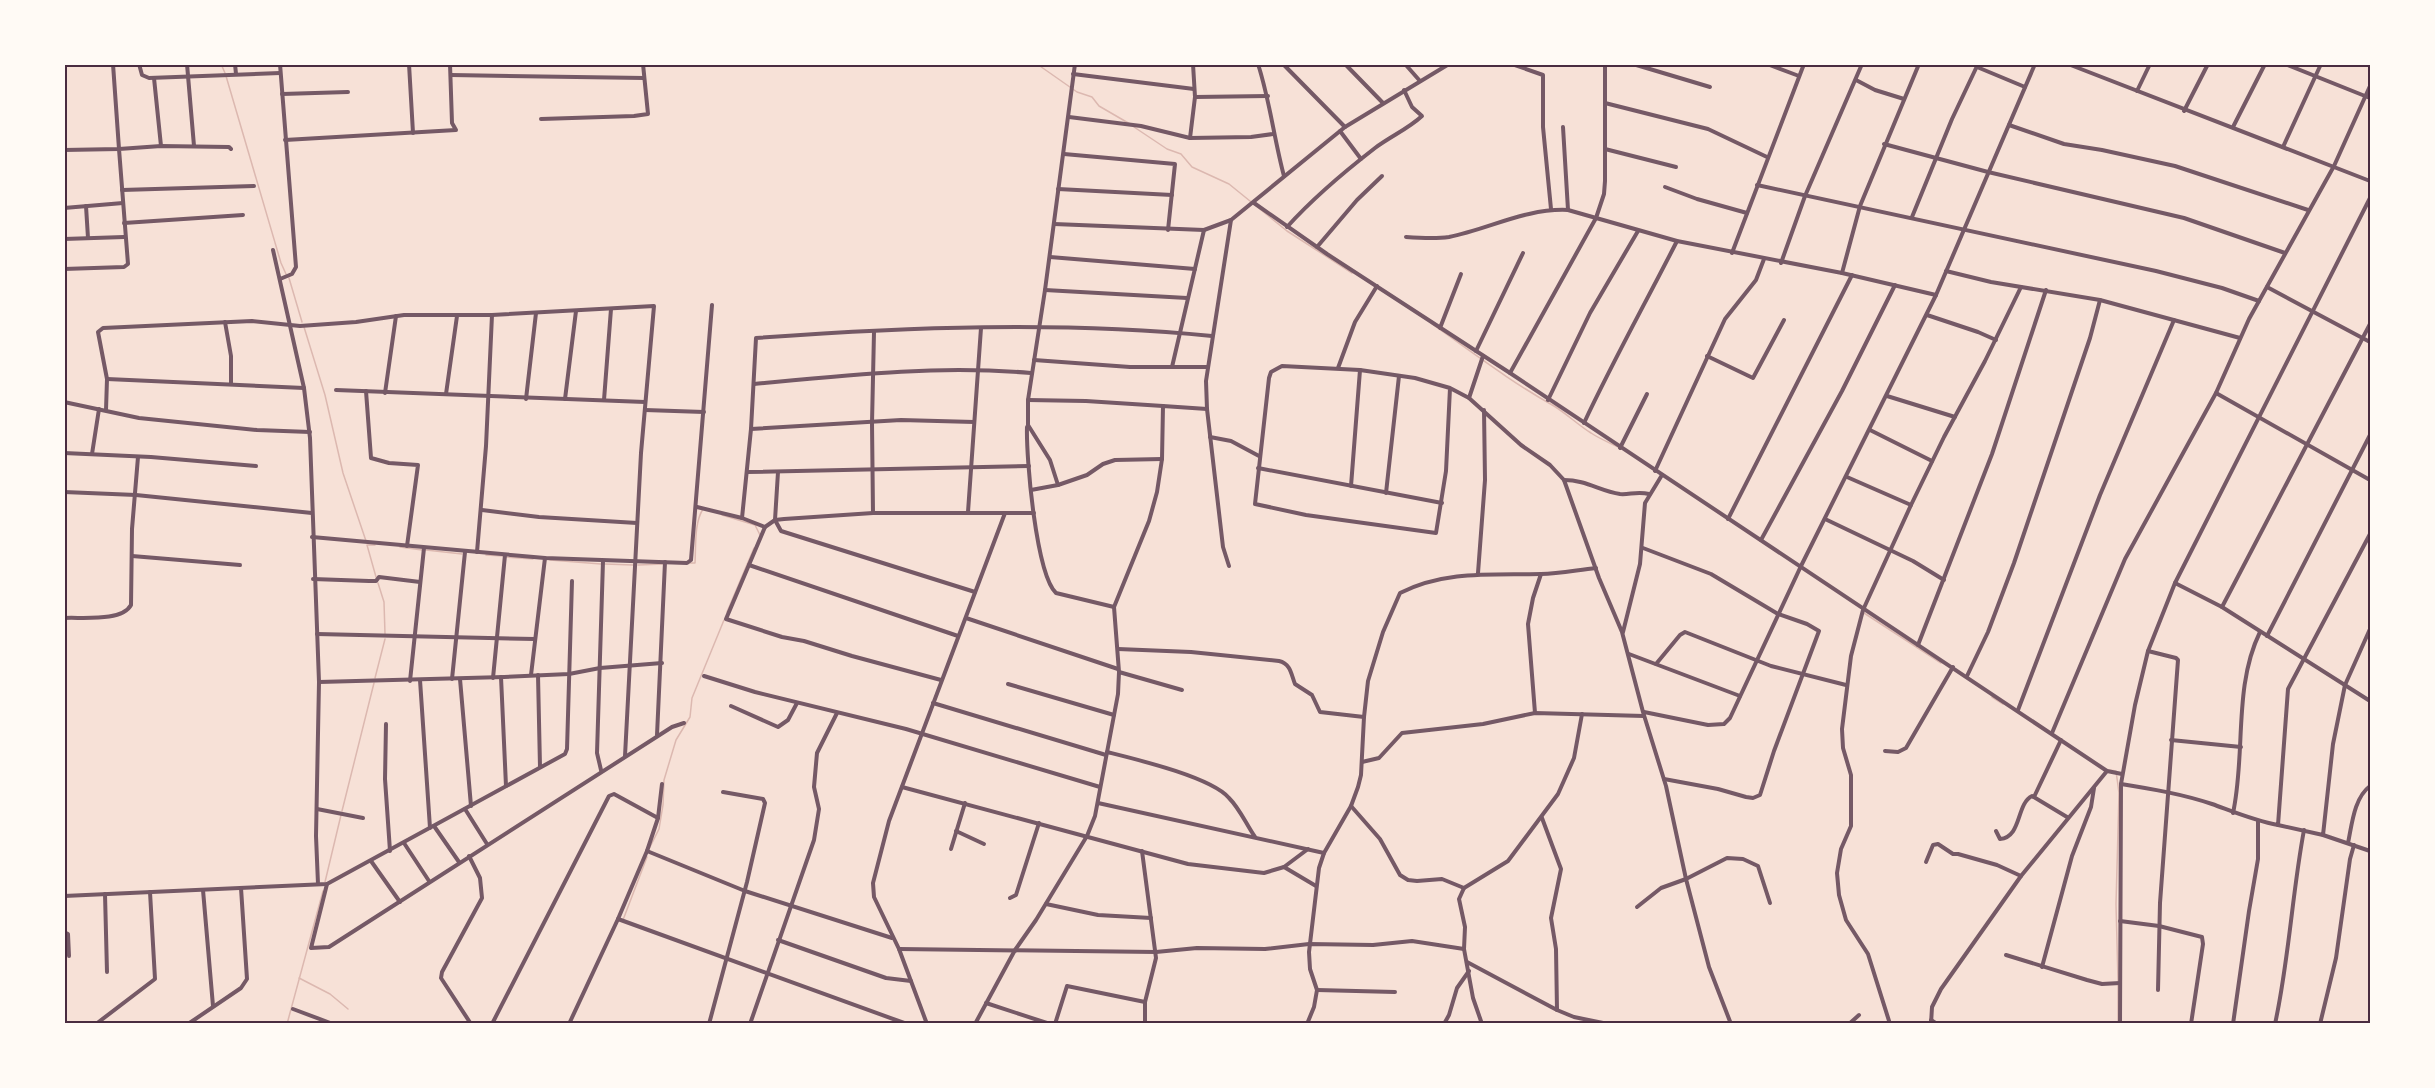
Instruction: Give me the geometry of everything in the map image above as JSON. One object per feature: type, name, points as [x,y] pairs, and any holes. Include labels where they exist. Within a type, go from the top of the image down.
[{"type":"street","points":[[64,269],[126,266],[113,64]]},
{"type":"street","points":[[140,64],[144,77],[154,78],[280,73]]},
{"type":"street","points":[[187,64],[194,146]]},
{"type":"street","points":[[235,64],[236,74]]},
{"type":"street","points":[[280,64],[296,267],[292,274],[280,279]]},
{"type":"street","points":[[409,64],[413,133]]},
{"type":"street","points":[[285,140],[456,130],[452,123],[450,64]]},
{"type":"street","points":[[541,119],[644,116],[648,114],[643,64]]},
{"type":"street","points":[[1075,64],[1050,257],[1031,373],[1028,400],[1029,466],[1040,548],[1051,589],[1056,593],[1114,607]]},
{"type":"street","points":[[1190,138],[1195,97],[1193,64]]},
{"type":"street","points":[[1258,64],[1268,96],[1273,134],[1284,176]]},
{"type":"street","points":[[1282,64],[1345,126]]},
{"type":"street","points":[[1345,64],[1383,104]]},
{"type":"street","points":[[1405,64],[1420,81]]},
{"type":"street","points":[[1054,224],[1204,230],[1231,220],[1345,126],[1449,64]]},
{"type":"street","points":[[1512,64],[1543,75],[1543,127],[1551,209]]},
{"type":"street","points":[[1510,373],[1596,218],[1604,194],[1605,64]]},
{"type":"street","points":[[1633,64],[1710,87]]},
{"type":"street","points":[[1767,64],[1799,76]]},
{"type":"street","points":[[1732,253],[1804,64]]},
{"type":"street","points":[[1781,262],[1805,196],[1862,64]]},
{"type":"street","points":[[1842,273],[1860,206],[1919,64]]},
{"type":"street","points":[[1362,762],[1379,758],[1401,733],[1476,725],[1535,713],[1644,714],[1708,725],[1724,724],[1730,718],[1801,566],[1927,315],[2035,64]]},
{"type":"street","points":[[2068,64],[2184,111],[2233,127],[2370,181]]},
{"type":"street","points":[[2138,91],[2150,64]]},
{"type":"street","points":[[2184,111],[2208,64]]},
{"type":"street","points":[[2233,127],[2265,64]]},
{"type":"street","points":[[2285,64],[2368,97]]},
{"type":"street","points":[[2283,147],[2322,64]]},
{"type":"street","points":[[1912,217],[1978,66],[2025,87]]},
{"type":"street","points":[[1073,74],[1194,89]]},
{"type":"street","points":[[451,75],[644,78]]},
{"type":"street","points":[[154,78],[161,146]]},
{"type":"street","points":[[1856,80],[1875,90],[1904,99]]},
{"type":"street","points":[[2052,733],[2125,559],[2216,393],[2240,339],[2284,253],[2334,166],[2368,97],[2370,86]]},
{"type":"street","points":[[1287,227],[1314,198],[1361,159],[1422,116],[1412,107],[1404,90]]},
{"type":"street","points":[[282,94],[348,92]]},
{"type":"street","points":[[1195,97],[1268,96]]},
{"type":"street","points":[[1605,103],[1708,129],[1767,157]]},
{"type":"street","points":[[1069,117],[1141,126],[1190,138],[1273,134]]},
{"type":"street","points":[[2009,124],[2064,144],[2175,166],[2308,210]]},
{"type":"street","points":[[1563,127],[1568,210]]},
{"type":"street","points":[[1340,131],[1361,159]]},
{"type":"street","points":[[1884,144],[1988,172],[2184,218],[2284,253]]},
{"type":"street","points":[[64,150],[161,146],[229,147],[231,149]]},
{"type":"street","points":[[1605,148],[1676,167]]},
{"type":"street","points":[[1064,154],[1175,164],[1168,230]]},
{"type":"street","points":[[1317,247],[1357,200],[1382,176]]},
{"type":"street","points":[[1757,185],[2156,271],[2222,288],[2259,301]]},
{"type":"street","points":[[122,190],[254,186]]},
{"type":"street","points":[[1665,187],[1747,213]]},
{"type":"street","points":[[1058,189],[1172,195]]},
{"type":"street","points":[[2120,1023],[2121,784],[2148,651],[2175,583],[2370,198]]},
{"type":"street","points":[[64,208],[123,203]]},
{"type":"street","points":[[1254,203],[2107,771],[2122,774]]},
{"type":"street","points":[[86,206],[88,238]]},
{"type":"street","points":[[1406,237],[1450,236],[1551,209],[1568,210],[1677,241],[1852,275],[1936,295]]},
{"type":"street","points":[[124,223],[243,215]]},
{"type":"street","points":[[1229,566],[1223,547],[1210,437],[1207,367],[1231,220]]},
{"type":"street","points":[[1172,367],[1178,333],[1204,230]]},
{"type":"street","points":[[1548,400],[1590,313],[1638,231]]},
{"type":"street","points":[[64,239],[124,237]]},
{"type":"street","points":[[1584,423],[1638,312],[1652,292],[1677,241]]},
{"type":"street","points":[[273,250],[291,324],[310,432],[319,682],[318,884]]},
{"type":"street","points":[[1476,351],[1522,253]]},
{"type":"street","points":[[1050,257],[1195,269]]},
{"type":"street","points":[[1655,471],[1725,319],[1756,280],[1764,259]]},
{"type":"street","points":[[1946,271],[2020,287],[2100,300],[2240,339]]},
{"type":"street","points":[[1440,327],[1461,274]]},
{"type":"street","points":[[1728,519],[1852,275]]},
{"type":"street","points":[[1761,540],[1842,391],[1895,285]]},
{"type":"street","points":[[1338,368],[1355,322],[1377,286]]},
{"type":"street","points":[[1890,1023],[1868,954],[1846,920],[1839,895],[1837,873],[1839,861],[1851,826],[1851,775],[1842,729],[1846,685],[1863,610],[1932,461],[1996,340],[2020,287]]},
{"type":"street","points":[[2267,287],[2370,342]]},
{"type":"street","points":[[1045,290],[1187,298]]},
{"type":"street","points":[[1918,645],[1999,436],[2046,290]]},
{"type":"street","points":[[1967,676],[1988,632],[2014,563],[2090,339],[2100,300]]},
{"type":"street","points":[[312,537],[545,558],[687,563],[691,560],[712,305]]},
{"type":"street","points":[[106,410],[107,379],[98,332],[100,329],[225,322],[291,324],[356,322],[416,314],[492,315],[654,306],[637,523],[625,756]]},
{"type":"street","points":[[604,400],[612,309]]},
{"type":"street","points":[[565,399],[576,311]]},
{"type":"street","points":[[526,399],[536,313]]},
{"type":"street","points":[[477,552],[482,510],[492,315]]},
{"type":"street","points":[[1927,315],[1996,340]]},
{"type":"street","points":[[385,393],[396,316]]},
{"type":"street","points":[[446,394],[457,316]]},
{"type":"street","points":[[1707,356],[1753,378],[1784,320]]},
{"type":"street","points":[[2018,710],[2100,495],[2174,320]]},
{"type":"street","points":[[225,322],[231,356],[231,384]]},
{"type":"street","points":[[2222,608],[2370,324]]},
{"type":"street","points":[[742,518],[751,429],[756,338],[1039,327],[1212,336]]},
{"type":"street","points":[[968,512],[981,328]]},
{"type":"street","points":[[873,513],[874,332]]},
{"type":"street","points":[[1469,398],[1483,356]]},
{"type":"street","points":[[1034,360],[1074,364],[1207,367]]},
{"type":"street","points":[[1450,388],[1442,503],[1436,533],[1257,506],[1254,500],[1271,372],[1282,366],[1360,370],[1434,382],[1450,388],[1469,398],[1484,410],[1521,445],[1550,465],[1564,480],[1622,633],[1664,779],[1686,879],[1711,974],[1731,1023]]},
{"type":"street","points":[[754,384],[872,372],[978,369],[1031,373]]},
{"type":"street","points":[[1351,486],[1360,370]]},
{"type":"street","points":[[1386,493],[1400,376]]},
{"type":"street","points":[[107,379],[304,388]]},
{"type":"street","points":[[336,390],[487,394],[526,399],[645,402]]},
{"type":"street","points":[[366,391],[371,458],[389,463],[418,465],[407,546]]},
{"type":"street","points":[[2216,393],[2370,480]]},
{"type":"street","points":[[1620,448],[1647,394]]},
{"type":"street","points":[[1887,396],[1955,417]]},
{"type":"street","points":[[1028,400],[1086,401],[1207,409]]},
{"type":"street","points":[[64,402],[139,418],[257,430],[310,432]]},
{"type":"street","points":[[975,1023],[1015,950],[1087,836],[1098,803],[1114,715],[1119,671],[1114,607],[1149,521],[1162,459],[1163,406]]},
{"type":"street","points":[[92,454],[99,409]]},
{"type":"street","points":[[645,410],[704,412]]},
{"type":"street","points":[[1478,573],[1485,480],[1484,410]]},
{"type":"street","points":[[751,429],[901,420],[974,422]]},
{"type":"street","points":[[1028,425],[1050,460],[1058,485]]},
{"type":"street","points":[[1870,430],[1932,461]]},
{"type":"street","points":[[2267,636],[2370,435]]},
{"type":"street","points":[[1210,437],[1231,441],[1259,456]]},
{"type":"street","points":[[64,453],[256,466]]},
{"type":"street","points":[[64,618],[116,616],[126,613],[132,599],[133,512],[138,457]]},
{"type":"street","points":[[1031,490],[1058,485],[1087,475],[1103,464],[1115,460],[1162,459]]},
{"type":"street","points":[[747,472],[1029,466]]},
{"type":"street","points":[[1258,468],[1442,503]]},
{"type":"street","points":[[778,472],[775,520],[782,531],[975,592]]},
{"type":"street","points":[[1622,633],[1643,548],[1643,514],[1648,494],[1662,475]]},
{"type":"street","points":[[1846,477],[1911,505]]},
{"type":"street","points":[[1564,480],[1588,483],[1624,495],[1637,491],[1648,494]]},
{"type":"street","points":[[64,492],[136,495],[312,513]]},
{"type":"street","points":[[696,507],[742,518],[765,527]]},
{"type":"street","points":[[482,510],[539,517],[637,523]]},
{"type":"street","points":[[941,680],[852,657],[726,619],[765,527],[775,520],[873,513],[1034,513]]},
{"type":"street","points":[[927,1023],[899,949],[873,897],[872,890],[881,847],[902,787],[1005,513]]},
{"type":"street","points":[[1825,519],[1891,550],[1944,580]]},
{"type":"street","points":[[2278,825],[2286,698],[2291,680],[2370,534]]},
{"type":"street","points":[[410,681],[424,548]]},
{"type":"street","points":[[1643,548],[1711,574],[1778,614],[1807,624],[1819,632],[1774,751],[1760,795],[1753,798],[1664,779]]},
{"type":"street","points":[[452,679],[454,637],[465,552]]},
{"type":"street","points":[[493,678],[495,639],[506,555]]},
{"type":"street","points":[[132,556],[240,565]]},
{"type":"street","points":[[531,675],[545,558]]},
{"type":"street","points":[[601,770],[597,753],[603,561]]},
{"type":"street","points":[[657,735],[665,562]]},
{"type":"street","points":[[748,565],[958,636]]},
{"type":"street","points":[[1307,1023],[1314,1007],[1317,990],[1309,961],[1316,886],[1324,853],[1351,806],[1362,775],[1368,681],[1375,656],[1400,593],[1437,580],[1478,573],[1541,574],[1596,568]]},
{"type":"street","points":[[1535,713],[1528,624],[1533,597],[1541,574]]},
{"type":"street","points":[[314,579],[376,581],[380,577],[420,582]]},
{"type":"street","points":[[64,896],[327,884],[567,751],[572,581]]},
{"type":"street","points":[[2175,583],[2222,608],[2370,702]]},
{"type":"street","points":[[966,618],[1119,671],[1182,690]]},
{"type":"street","points":[[2323,835],[2333,744],[2345,686],[2370,629]]},
{"type":"street","points":[[1656,664],[1685,632],[1755,661],[1846,685]]},
{"type":"street","points":[[2233,813],[2238,791],[2250,659],[2260,632]]},
{"type":"street","points":[[316,634],[536,639]]},
{"type":"street","points":[[1118,649],[1191,652],[1279,661],[1287,664],[1295,684],[1312,695],[1320,712],[1364,717]]},
{"type":"street","points":[[2148,651],[2178,658],[2170,740],[2159,926],[2158,990]]},
{"type":"street","points":[[1628,653],[1740,696]]},
{"type":"street","points":[[319,682],[410,681],[569,674],[600,668],[662,663]]},
{"type":"street","points":[[1885,751],[1898,752],[1906,748],[1953,667]]},
{"type":"street","points":[[538,675],[540,767]]},
{"type":"street","points":[[704,676],[796,703],[921,734],[1100,788]]},
{"type":"street","points":[[501,677],[506,786]]},
{"type":"street","points":[[460,679],[471,806]]},
{"type":"street","points":[[420,680],[432,827],[459,862]]},
{"type":"street","points":[[1008,684],[1114,715]]},
{"type":"street","points":[[731,706],[778,727],[788,720],[796,703]]},
{"type":"street","points":[[933,703],[1167,768],[1220,790],[1229,797],[1255,837]]},
{"type":"street","points":[[750,1023],[808,860],[819,809],[814,787],[817,753],[837,713]]},
{"type":"street","points":[[1482,1023],[1473,998],[1464,949],[1465,927],[1458,903],[1464,888],[1508,861],[1542,818],[1568,777],[1582,714]]},
{"type":"street","points":[[327,884],[311,948],[326,948],[601,770],[657,735],[684,723]]},
{"type":"street","points":[[386,724],[385,779],[390,851]]},
{"type":"street","points":[[2034,797],[2061,740]]},
{"type":"street","points":[[2170,740],[2241,747]]},
{"type":"street","points":[[1937,1023],[1931,1022],[1932,1007],[1941,989],[2021,876],[2107,771]]},
{"type":"street","points":[[569,1023],[647,851],[658,818],[662,784]]},
{"type":"street","points":[[2121,784],[2168,792],[2258,821],[2323,835],[2370,851]]},
{"type":"street","points":[[2348,843],[2357,806],[2370,786]]},
{"type":"street","points":[[902,787],[1169,860],[1264,873],[1284,867],[1308,849]]},
{"type":"street","points":[[2042,967],[2067,873],[2091,807],[2094,788]]},
{"type":"street","points":[[709,1023],[745,891],[765,801],[723,792]]},
{"type":"street","points":[[492,1023],[609,796],[614,794],[658,818]]},
{"type":"street","points":[[1996,831],[2000,839],[2006,838],[2014,829],[2025,801],[2029,797],[2034,797],[2067,817]]},
{"type":"street","points":[[951,849],[964,803]]},
{"type":"street","points":[[1098,803],[1324,853]]},
{"type":"street","points":[[1351,806],[1380,839],[1400,875],[1408,880],[1418,881],[1442,879],[1464,888]]},
{"type":"street","points":[[317,809],[363,818]]},
{"type":"street","points":[[465,809],[488,844]]},
{"type":"street","points":[[1542,818],[1561,869],[1551,918],[1556,949],[1557,1010]]},
{"type":"street","points":[[2233,1023],[2258,859],[2258,821]]},
{"type":"street","points":[[1010,898],[1016,895],[1039,823]]},
{"type":"street","points":[[956,831],[984,844]]},
{"type":"street","points":[[2275,1023],[2284,982],[2304,831]]},
{"type":"street","points":[[404,843],[429,881]]},
{"type":"street","points":[[1926,862],[1934,845],[1938,844],[1953,854],[1997,865],[2021,876]]},
{"type":"street","points":[[2320,1023],[2336,958],[2354,845]]},
{"type":"street","points":[[647,851],[745,891],[893,938]]},
{"type":"street","points":[[1142,851],[1156,952],[1145,1002],[1145,1023]]},
{"type":"street","points":[[469,856],[483,885],[482,898],[442,972],[441,978],[471,1023]]},
{"type":"street","points":[[1637,908],[1661,888],[1686,879],[1727,858],[1750,861],[1758,866],[1770,903]]},
{"type":"street","points":[[371,861],[400,902]]},
{"type":"street","points":[[1284,867],[1316,886]]},
{"type":"street","points":[[188,1023],[241,988],[248,979],[241,888]]},
{"type":"street","points":[[203,890],[213,1006]]},
{"type":"street","points":[[96,1023],[155,980],[150,892]]},
{"type":"street","points":[[105,894],[107,972]]},
{"type":"street","points":[[1046,904],[1088,914],[1151,918]]},
{"type":"street","points":[[618,919],[907,1023]]},
{"type":"street","points":[[2120,921],[2159,926],[2199,935],[2203,940],[2191,1023]]},
{"type":"street","points":[[64,932],[69,936],[69,956]]},
{"type":"street","points":[[778,940],[886,978],[911,981]]},
{"type":"street","points":[[899,949],[1156,952],[1208,948],[1264,949],[1309,944],[1373,945],[1412,941],[1464,949]]},
{"type":"street","points":[[2006,955],[2102,984],[2120,983]]},
{"type":"street","points":[[1467,961],[1580,1021],[1608,1023]]},
{"type":"street","points":[[1444,1023],[1458,988],[1469,971]]},
{"type":"street","points":[[986,1003],[1052,1023],[1067,986],[1145,1002]]},
{"type":"street","points":[[1317,990],[1395,992]]},
{"type":"street","points":[[293,1009],[333,1023]]},
{"type":"street","points":[[1849,1023],[1859,1015]]},
{"type":"street","points":[[2094,1023],[2113,1023]]},
{"type":"waterway","points":[[221,64],[225,73]]},
{"type":"waterway","points":[[1037,64],[1077,92],[1092,97],[1099,106],[1130,124]]},
{"type":"waterway","points":[[226,76],[286,274]]},
{"type":"waterway","points":[[1134,127],[1167,149],[1181,154],[1192,167],[1229,184],[1287,231],[1352,273]]},
{"type":"waterway","points":[[289,278],[302,322]]},
{"type":"waterway","points":[[1432,324],[1507,377],[1559,409],[1586,430],[1620,448]]},
{"type":"waterway","points":[[304,327],[325,395],[343,473],[366,541]]},
{"type":"waterway","points":[[690,563],[695,563],[697,528],[703,509]]},
{"type":"waterway","points":[[722,515],[755,525],[760,535]]},
{"type":"waterway","points":[[375,545],[367,545],[376,577]]},
{"type":"waterway","points":[[400,547],[422,550]]},
{"type":"waterway","points":[[727,612],[754,548]]},
{"type":"waterway","points":[[426,550],[462,554]]},
{"type":"waterway","points":[[486,555],[503,556]]},
{"type":"waterway","points":[[506,557],[533,559]]},
{"type":"waterway","points":[[550,560],[601,564]]},
{"type":"waterway","points":[[605,564],[633,565]]},
{"type":"waterway","points":[[638,565],[663,564]]},
{"type":"waterway","points":[[378,583],[384,602],[385,634]]},
{"type":"waterway","points":[[1864,613],[1941,663]]},
{"type":"waterway","points":[[649,849],[659,829],[664,780],[676,740],[690,717],[692,698],[724,620]]},
{"type":"waterway","points":[[375,678],[385,639]]},
{"type":"waterway","points":[[342,811],[374,683]]},
{"type":"waterway","points":[[1992,697],[2003,704]]},
{"type":"waterway","points":[[2109,770],[2116,771],[2119,793],[2116,904],[2118,981]]},
{"type":"waterway","points":[[325,882],[341,815]]},
{"type":"waterway","points":[[623,920],[647,857]]},
{"type":"waterway","points":[[287,1024],[323,891]]},
{"type":"waterway","points":[[299,978],[330,994],[348,1009]]},
{"type":"waterway","points":[[2118,985],[2118,1024]]}]
